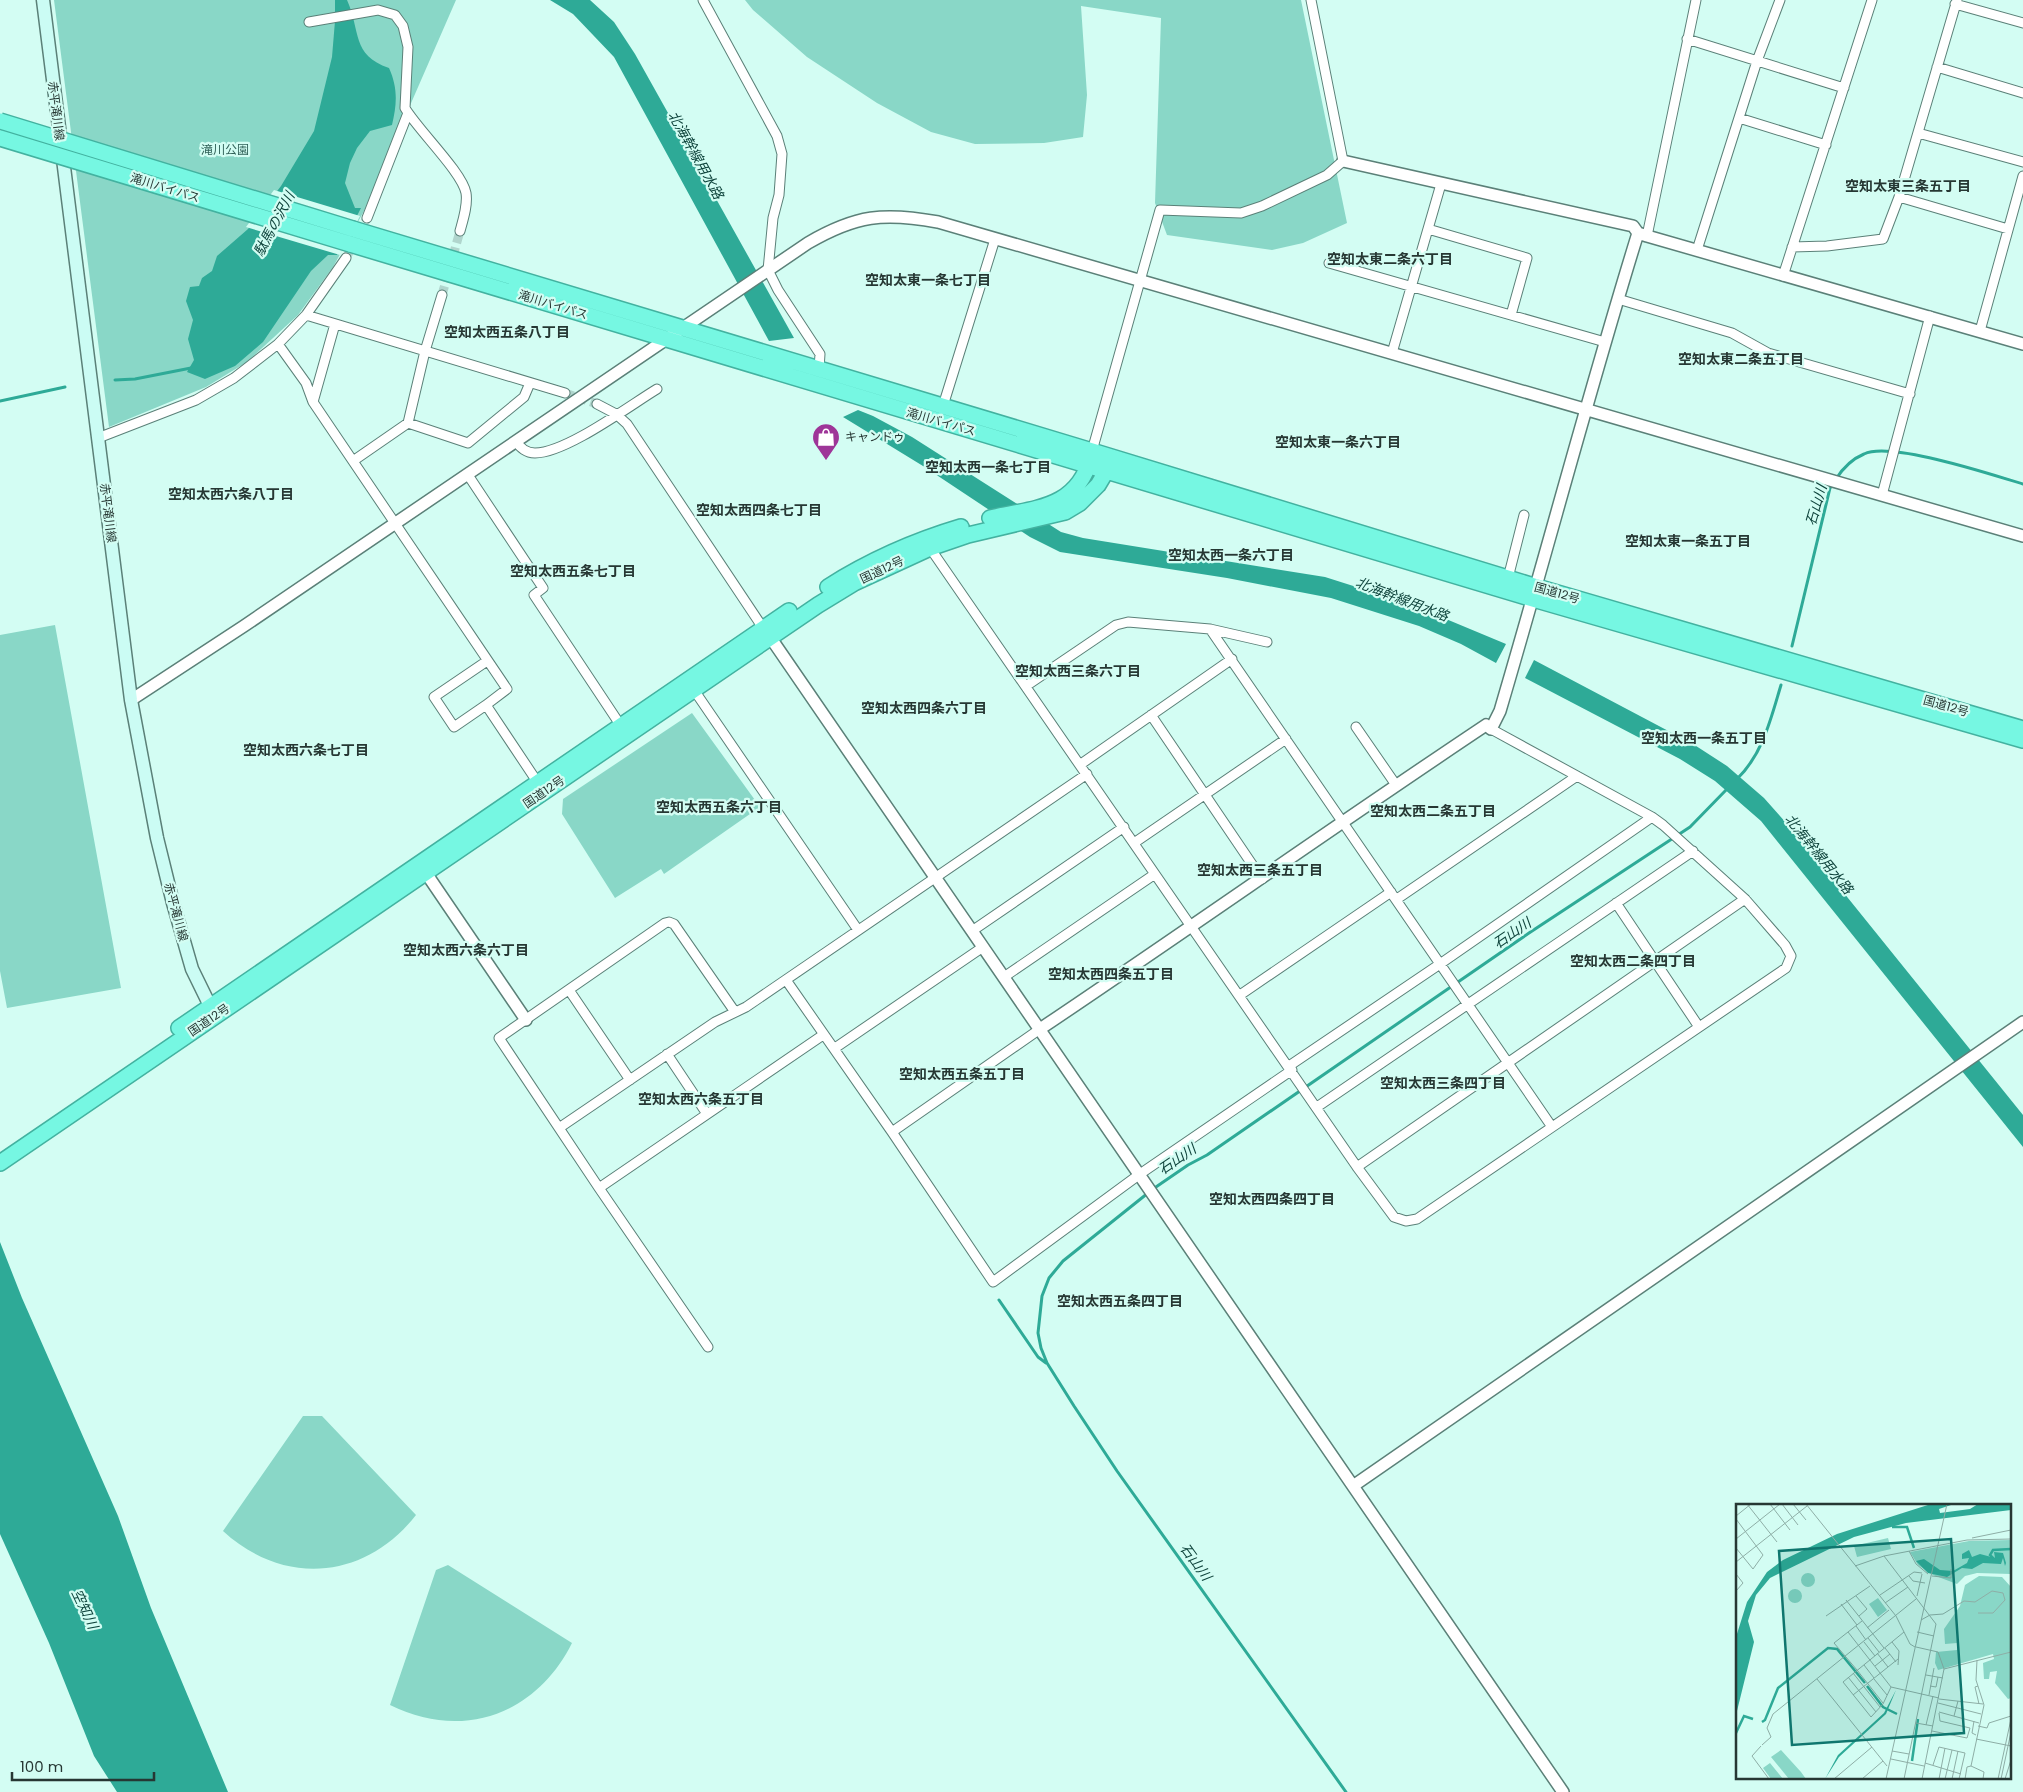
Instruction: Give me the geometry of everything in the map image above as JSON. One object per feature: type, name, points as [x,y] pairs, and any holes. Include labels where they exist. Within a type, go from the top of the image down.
[{"type":"highway","name":"滝川バイパス","points":[[0,121],[944,406],[1091,458]]},
{"type":"highway","name":"滝川バイパス","points":[[0,138],[348,251],[667,339],[938,421],[1091,458]]},
{"type":"highway","points":[[1091,458],[1107,470]]},
{"type":"highway","name":"国道12号","points":[[1048,510],[1067,496],[1080,481],[1091,458],[1508,578],[1535,593],[2023,740]]},
{"type":"highway","name":"国道12号","points":[[212,1011],[426,873],[694,690],[767,632],[847,574],[919,540],[1048,510],[1065,512],[1080,503],[1098,485],[1107,470],[1535,593],[2023,729]]},
{"type":"highway","name":"国道12号","points":[[0,1164],[212,1011],[621,726],[767,632],[854,583],[930,548],[993,523]]},
{"type":"highway","name":"国道12号","points":[[0,1151],[195,1023]]},
{"type":"main road","name":"赤平滝川線","points":[[42,0],[131,700],[157,838],[173,903],[192,968],[212,1011]]},
{"type":"street","points":[[703,0],[778,136],[782,154],[779,195],[765,272],[820,354],[819,369]]},
{"type":"street","points":[[1311,0],[1343,161]]},
{"type":"street","points":[[1491,729],[1500,711],[1535,593],[1618,299],[1643,234],[1696,0]]},
{"type":"street","points":[[1697,250],[1757,61],[1780,0]]},
{"type":"street","points":[[1783,276],[1872,0]]},
{"type":"street","points":[[1792,248],[1883,239],[1899,197],[1956,2],[2023,23]]},
{"type":"street","points":[[309,22],[378,10],[394,15],[403,26],[408,47],[405,108],[458,177],[466,192],[466,204],[460,232]]},
{"type":"street","points":[[1687,39],[1844,88]]},
{"type":"street","points":[[1937,67],[2023,93]]},
{"type":"street","points":[[368,218],[408,112]]},
{"type":"street","points":[[1739,118],[1826,145]]},
{"type":"street","points":[[1918,133],[2023,162]]},
{"type":"street","points":[[1343,161],[1633,226],[1643,234],[2023,344]]},
{"type":"street","points":[[1091,458],[1160,210],[1240,213],[1262,206],[1327,175],[1343,161]]},
{"type":"street","points":[[1980,331],[2023,176]]},
{"type":"street","points":[[1392,354],[1442,184]]},
{"type":"street","points":[[1899,197],[2008,229]]},
{"type":"street","points":[[131,700],[468,475],[765,272],[832,229],[875,217],[906,216],[938,222],[2023,536]]},
{"type":"street","points":[[1428,229],[1527,258],[1511,315]]},
{"type":"street","points":[[938,421],[995,239]]},
{"type":"street","points":[[98,438],[196,400],[234,378],[278,344],[306,315],[348,251]]},
{"type":"street","points":[[1329,263],[1605,342]]},
{"type":"street","points":[[352,461],[408,423],[425,351],[442,295]]},
{"type":"street","points":[[1618,299],[1732,333],[1768,353],[1910,394]]},
{"type":"street","points":[[306,315],[565,393]]},
{"type":"street","points":[[1882,495],[1930,316]]},
{"type":"street","points":[[313,402],[335,324]]},
{"type":"street","points":[[278,344],[306,383],[313,402],[352,461],[507,689],[454,727],[434,697],[487,660]]},
{"type":"street","points":[[408,423],[468,442],[524,397],[530,383]]},
{"type":"street","points":[[516,442],[522,450],[534,453],[546,451],[579,438],[657,389]]},
{"type":"street","points":[[597,404],[616,414],[627,424],[767,632],[1563,1792]]},
{"type":"street","points":[[468,475],[543,588],[534,595],[621,726]]},
{"type":"street","points":[[1508,578],[1524,515]]},
{"type":"street","points":[[892,1132],[1040,1029],[1193,927],[1396,785],[1486,725],[1652,817],[1663,825],[1745,899],[1785,944],[1791,956],[1786,968],[1418,1219],[1406,1221],[1394,1217],[1357,1167],[1291,1068],[1193,927],[1155,874],[1081,764],[930,548]]},
{"type":"street","points":[[1026,686],[1116,625],[1128,622],[1210,629],[1267,642]]},
{"type":"street","points":[[1210,629],[1552,1127]]},
{"type":"street","points":[[1081,764],[1232,659]]},
{"type":"street","points":[[694,690],[858,930]]},
{"type":"street","points":[[486,705],[538,783]]},
{"type":"street","points":[[1151,715],[1262,879]]},
{"type":"street","points":[[1356,727],[1396,785]]},
{"type":"street","points":[[1134,843],[1286,739]]},
{"type":"street","points":[[559,1128],[714,1022],[746,1007],[1087,774]]},
{"type":"street","points":[[1240,995],[1577,776]]},
{"type":"street","points":[[786,980],[823,1035],[835,1048],[993,1282],[1144,1179],[1291,1068],[1652,817]]},
{"type":"street","points":[[972,931],[1124,828]]},
{"type":"street","points":[[1317,1107],[1693,851]]},
{"type":"street","points":[[426,873],[526,1020]]},
{"type":"street","points":[[1004,977],[1155,874]]},
{"type":"street","points":[[1357,1167],[1745,899]]},
{"type":"street","points":[[1616,903],[1657,961],[1699,1027]]},
{"type":"street","points":[[708,1346],[499,1038],[669,922],[674,924],[735,1012]]},
{"type":"street","points":[[835,1048],[983,947]]},
{"type":"street","points":[[569,990],[630,1080]]},
{"type":"street","points":[[1353,1486],[2023,1022]]},
{"type":"street","points":[[599,1188],[823,1035]]},
{"type":"street","points":[[667,1054],[707,1114]]},
{"type":"green space","name":"滝川公園","points":[[54,0],[456,0],[364,211],[333,267],[298,315],[247,362],[206,387],[109,427]]},
{"type":"green space","points":[[745,0],[1301,0],[1347,223],[1303,243],[1272,250],[1167,235],[1155,203],[1161,18],[1081,6],[1087,95],[1083,137],[1044,143],[975,144],[931,132],[877,103],[807,57],[753,10]]},
{"type":"green space","points":[[55,625],[121,988],[7,1008],[0,971],[0,635]]},
{"type":"green space","points":[[692,713],[760,807],[664,874],[661,869],[615,898],[562,814],[563,799]]},
{"type":"green space","points":[[303,1416],[322,1416],[416,1515],[396,1537],[373,1553],[349,1563],[323,1568],[297,1568],[272,1561],[247,1549],[223,1531]]},
{"type":"green space","points":[[448,1565],[572,1643],[557,1668],[539,1688],[518,1704],[494,1714],[470,1720],[444,1721],[417,1716],[390,1705],[436,1570]]},
{"type":"water","points":[[335,0],[347,0],[363,49],[377,63],[389,68],[396,96],[392,125],[370,131],[357,148],[350,163],[345,183],[355,208],[361,208],[337,255],[328,255],[311,271],[263,342],[235,366],[205,379],[187,372],[194,360],[188,339],[193,320],[186,301],[190,287],[199,286],[202,278],[212,271],[217,256],[248,229],[281,186],[314,131],[332,57]]},
{"type":"water","points":[[550,0],[590,0],[614,22],[635,54],[794,338],[769,341],[614,57],[573,14]]},
{"type":"water","points":[[858,410],[912,437],[1061,532],[1083,538],[1325,577],[1410,604],[1506,644],[1496,663],[1461,644],[1419,626],[1331,598],[1227,578],[1060,552],[1030,537],[923,466],[843,417]]},
{"type":"water","points":[[1534,660],[1693,744],[1727,766],[1764,798],[1802,841],[2023,1115],[2023,1147],[1761,821],[1715,781],[1680,759],[1525,678]]},
{"type":"water","name":"空知川","points":[[0,1242],[22,1298],[118,1516],[151,1608],[228,1792],[117,1792],[94,1756],[49,1643],[0,1534]]},
{"type":"pier","points":[[274,190],[360,216],[340,255],[246,227]]},
{"type":"waterway","name":"駄馬の沢川","points":[[115,380],[135,379],[191,368]]},
{"type":"waterway","name":"駄馬の沢川","points":[[0,401],[65,387]]},
{"type":"waterway","name":"石山川","points":[[1836,479],[1856,458],[1877,451],[1918,455],[2023,484]]},
{"type":"waterway","name":"石山川","points":[[1792,646],[1830,488],[1833,484]]},
{"type":"waterway","name":"石山川","points":[[1737,779],[1760,747],[1770,723],[1781,685]]},
{"type":"waterway","name":"石山川","points":[[1153,1189],[1188,1165],[1207,1155],[1529,933],[1690,827],[1727,789]]},
{"type":"waterway","name":"石山川","points":[[1148,1193],[1063,1261],[1049,1278],[1042,1296],[1038,1333],[1041,1348],[1047,1363],[1117,1471],[1346,1792]]},
{"type":"waterway","points":[[999,1300],[1038,1357],[1046,1363]]},
{"type":"tunnel","points":[[346,258],[367,218]]},
{"type":"tunnel","points":[[442,295],[460,231]]},
{"type":"tunnel","points":[[565,393],[597,404]]},
{"type":"place","name":"キャンドゥ","points":[[826,461]]},
{"type":"district","name":"空知太東三条五丁目","points":[[1908,186]]},
{"type":"district","name":"空知太東二条六丁目","points":[[1390,259]]},
{"type":"district","name":"空知太東一条七丁目","points":[[928,280]]},
{"type":"district","name":"空知太西五条八丁目","points":[[507,332]]},
{"type":"district","name":"空知太東二条五丁目","points":[[1741,359]]},
{"type":"district","name":"空知太東一条六丁目","points":[[1338,442]]},
{"type":"district","name":"空知太西一条七丁目","points":[[988,467]]},
{"type":"district","name":"空知太西六条八丁目","points":[[231,494]]},
{"type":"district","name":"空知太西四条七丁目","points":[[759,510]]},
{"type":"district","name":"空知太東一条五丁目","points":[[1688,541]]},
{"type":"district","name":"空知太西一条六丁目","points":[[1231,555]]},
{"type":"district","name":"空知太西五条七丁目","points":[[573,571]]},
{"type":"district","name":"空知太西三条六丁目","points":[[1078,671]]},
{"type":"district","name":"空知太西四条六丁目","points":[[924,708]]},
{"type":"district","name":"空知太西一条五丁目","points":[[1704,738]]},
{"type":"district","name":"空知太西六条七丁目","points":[[306,750]]},
{"type":"district","name":"空知太西五条六丁目","points":[[719,807]]},
{"type":"district","name":"空知太西二条五丁目","points":[[1433,811]]},
{"type":"district","name":"空知太西三条五丁目","points":[[1260,870]]},
{"type":"district","name":"空知太西六条六丁目","points":[[466,950]]},
{"type":"district","name":"空知太西二条四丁目","points":[[1633,961]]},
{"type":"district","name":"空知太西四条五丁目","points":[[1111,974]]},
{"type":"district","name":"空知太西五条五丁目","points":[[962,1074]]},
{"type":"district","name":"空知太西三条四丁目","points":[[1443,1083]]},
{"type":"district","name":"空知太西六条五丁目","points":[[701,1099]]},
{"type":"district","name":"空知太西四条四丁目","points":[[1272,1199]]},
{"type":"district","name":"空知太西五条四丁目","points":[[1120,1301]]},
{"type":"water label","name":"北海幹線用水路","points":[[696,155]]},
{"type":"water label","name":"北海幹線用水路","points":[[1402,599]]},
{"type":"water label","name":"北海幹線用水路","points":[[1819,854]]}]
